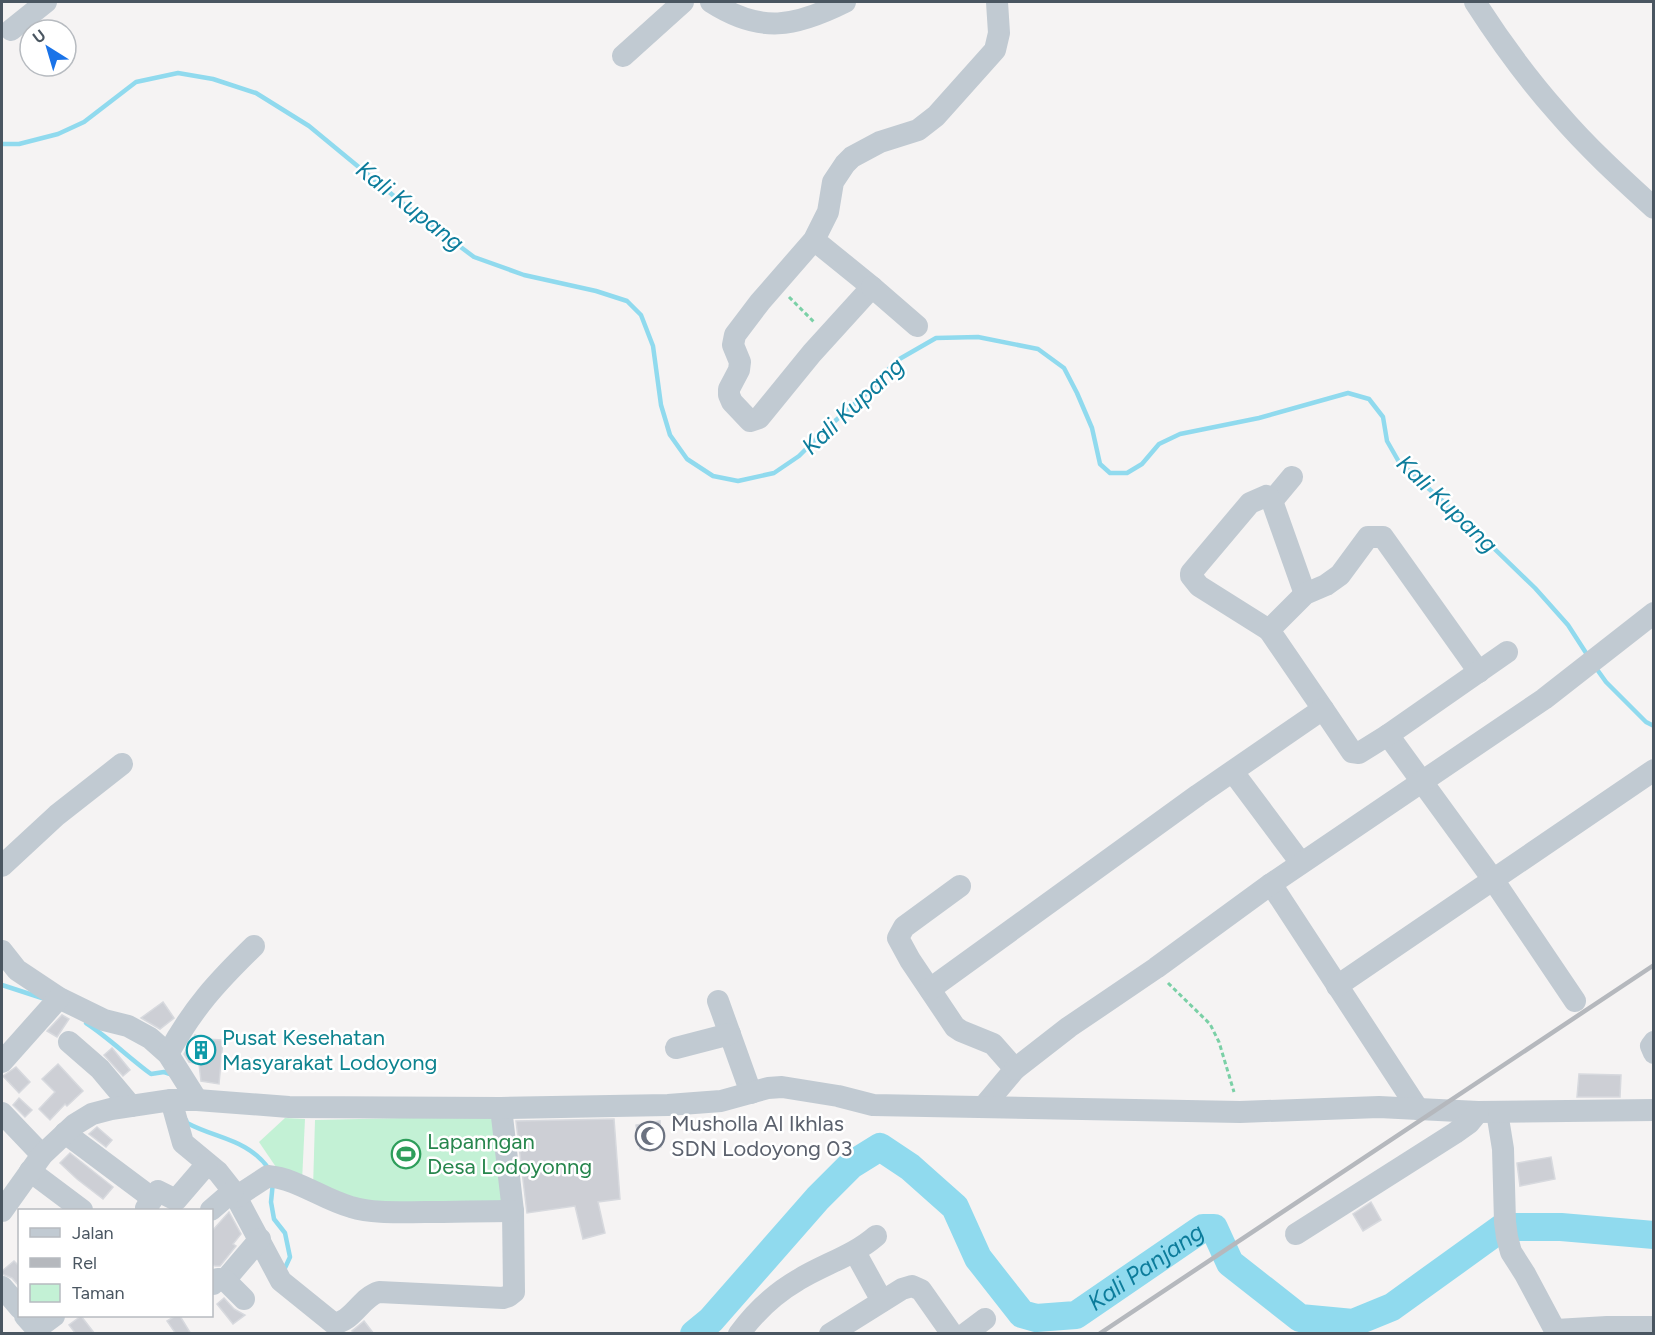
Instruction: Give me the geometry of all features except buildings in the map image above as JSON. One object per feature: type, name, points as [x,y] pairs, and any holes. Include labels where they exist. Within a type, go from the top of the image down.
[{"type":"street","points":[[11,30],[46,2]]},
{"type":"street","points":[[623,56],[683,2]]},
{"type":"street","points":[[711,2],[722,9],[745,9],[779,25],[807,19],[845,2]]},
{"type":"street","points":[[872,286],[759,418],[750,421],[732,402],[729,395],[729,389],[739,370],[740,362],[733,340],[760,302],[814,240],[828,212],[833,182],[845,164],[880,142],[918,130],[936,116],[995,50],[999,33],[998,2]]},
{"type":"street","points":[[1475,2],[1505,48],[1558,114],[1653,208]]},
{"type":"street","points":[[814,240],[872,286],[917,326]]},
{"type":"street","points":[[1272,501],[1292,477]]},
{"type":"street","points":[[1305,594],[1272,501],[1266,495],[1250,503],[1191,573],[1199,586],[1269,630],[1354,754],[1388,735],[1507,652]]},
{"type":"street","points":[[1269,630],[1305,594],[1326,585],[1340,575],[1368,537],[1383,537],[1479,672]]},
{"type":"street","points":[[984,1106],[1015,1069],[1069,1027],[1156,968],[1301,863],[1544,699],[1653,613]]},
{"type":"street","points":[[930,989],[1188,802],[1323,709]]},
{"type":"street","points":[[1388,735],[1492,878],[1575,1002]]},
{"type":"street","points":[[2,866],[57,815],[122,764]]},
{"type":"street","points":[[1337,986],[1653,770]]},
{"type":"street","points":[[1233,772],[1301,863]]},
{"type":"street","points":[[1271,884],[1419,1109]]},
{"type":"street","points":[[960,886],[904,927],[898,938],[955,1027],[993,1044],[1015,1069]]},
{"type":"street","points":[[168,1054],[198,1005],[254,946]]},
{"type":"street","points":[[2,951],[17,970],[60,998],[104,1020],[139,1031],[168,1054],[183,1100],[183,1143],[218,1172],[235,1194],[282,1281],[333,1323],[345,1319],[371,1294],[379,1292],[503,1298],[509,1296],[515,1288],[513,1211],[501,1108]]},
{"type":"street","points":[[2,1062],[60,998]]},
{"type":"street","points":[[718,1001],[751,1093]]},
{"type":"street","points":[[676,1048],[730,1034]]},
{"type":"street","points":[[69,1042],[100,1069],[131,1106]]},
{"type":"street","points":[[1653,1042],[1653,1053]]},
{"type":"street","points":[[2,1211],[36,1163],[65,1133],[92,1114],[131,1106],[183,1100],[289,1107],[501,1108],[668,1105],[721,1101],[768,1088],[782,1087],[838,1096],[873,1105],[1240,1112],[1379,1107],[1488,1112],[1653,1110]]},
{"type":"street","points":[[1488,1112],[1505,1174],[1505,1222],[1511,1252],[1557,1332],[1607,1327],[1653,1327]]},
{"type":"street","points":[[1296,1234],[1488,1112]]},
{"type":"street","points":[[2,1113],[36,1163],[81,1209]]},
{"type":"street","points":[[65,1133],[148,1204],[158,1191],[182,1205]]},
{"type":"street","points":[[182,1205],[181,1197],[207,1164]]},
{"type":"street","points":[[212,1209],[235,1194],[276,1177],[351,1208],[406,1212],[513,1211]]},
{"type":"street","points":[[739,1334],[753,1315],[782,1290],[799,1279],[855,1252],[876,1236]]},
{"type":"street","points":[[244,1299],[218,1283],[260,1239]]},
{"type":"street","points":[[855,1252],[882,1301]]},
{"type":"street","points":[[830,1334],[902,1289],[912,1286],[921,1290],[952,1334]]},
{"type":"street","points":[[2,1287],[18,1306]]},
{"type":"street","points":[[26,1317],[33,1325],[39,1327],[53,1317]]},
{"type":"street","points":[[965,1334],[985,1319]]},
{"type":"path","points":[[775,284],[828,336]]},
{"type":"path","points":[[1156,968],[1210,1024],[1219,1042],[1240,1112]]},
{"type":"green space","name":"Lapanngan Desa Lodoyonng","points":[[492,1116],[505,1206],[354,1202],[313,1188],[315,1120]]},
{"type":"green space","points":[[285,1118],[305,1119],[302,1181],[278,1170],[259,1142]]},
{"type":"waterway","name":"Kali Kupang","points":[[2,144],[19,144],[58,134],[84,122],[136,82],[178,73],[213,79],[256,93],[309,126],[406,206],[474,257],[524,275],[596,291],[627,301],[641,315],[653,346],[661,405],[670,435],[687,459],[713,476],[738,481],[774,473],[799,456],[867,393],[896,361],[936,338],[978,337],[1038,349],[1064,368],[1092,428],[1100,464],[1110,473],[1127,473],[1142,464],[1159,444],[1180,434],[1259,418],[1348,393],[1369,399],[1383,417],[1387,441],[1399,462],[1535,588],[1568,625],[1588,656]]},
{"type":"waterway","name":"Kali Kupang","points":[[1596,668],[1606,682],[1646,722],[1654,726]]},
{"type":"waterway","points":[[2,985],[42,998]]},
{"type":"waterway","points":[[86,1023],[151,1074],[164,1072],[170,1074]]},
{"type":"waterway","points":[[186,1120],[187,1123],[198,1128],[242,1145],[252,1151],[269,1169]]},
{"type":"waterway","name":"Kali Panjang","points":[[694,1334],[711,1320],[818,1198],[851,1165],[880,1147],[910,1167],[955,1207],[978,1258],[1022,1314],[1036,1318],[1076,1315],[1203,1228],[1214,1228],[1230,1263],[1300,1318],[1353,1323],[1392,1307],[1503,1227],[1561,1227],[1654,1235]]},
{"type":"waterway","points":[[273,1182],[271,1202],[274,1219],[285,1233],[290,1257],[284,1270]]},
{"type":"railway","points":[[1099,1334],[1654,965]]},
{"type":"place","name":"Pusat Kesehatan Masyarakat Lodoyong","points":[[201,1050]]},
{"type":"place","name":"Musholla Al Ikhlas SDN Lodoyong 03","points":[[650,1136]]},
{"type":"place","name":"Lapanngan Desa Lodoyonng","points":[[406,1154]]}]
